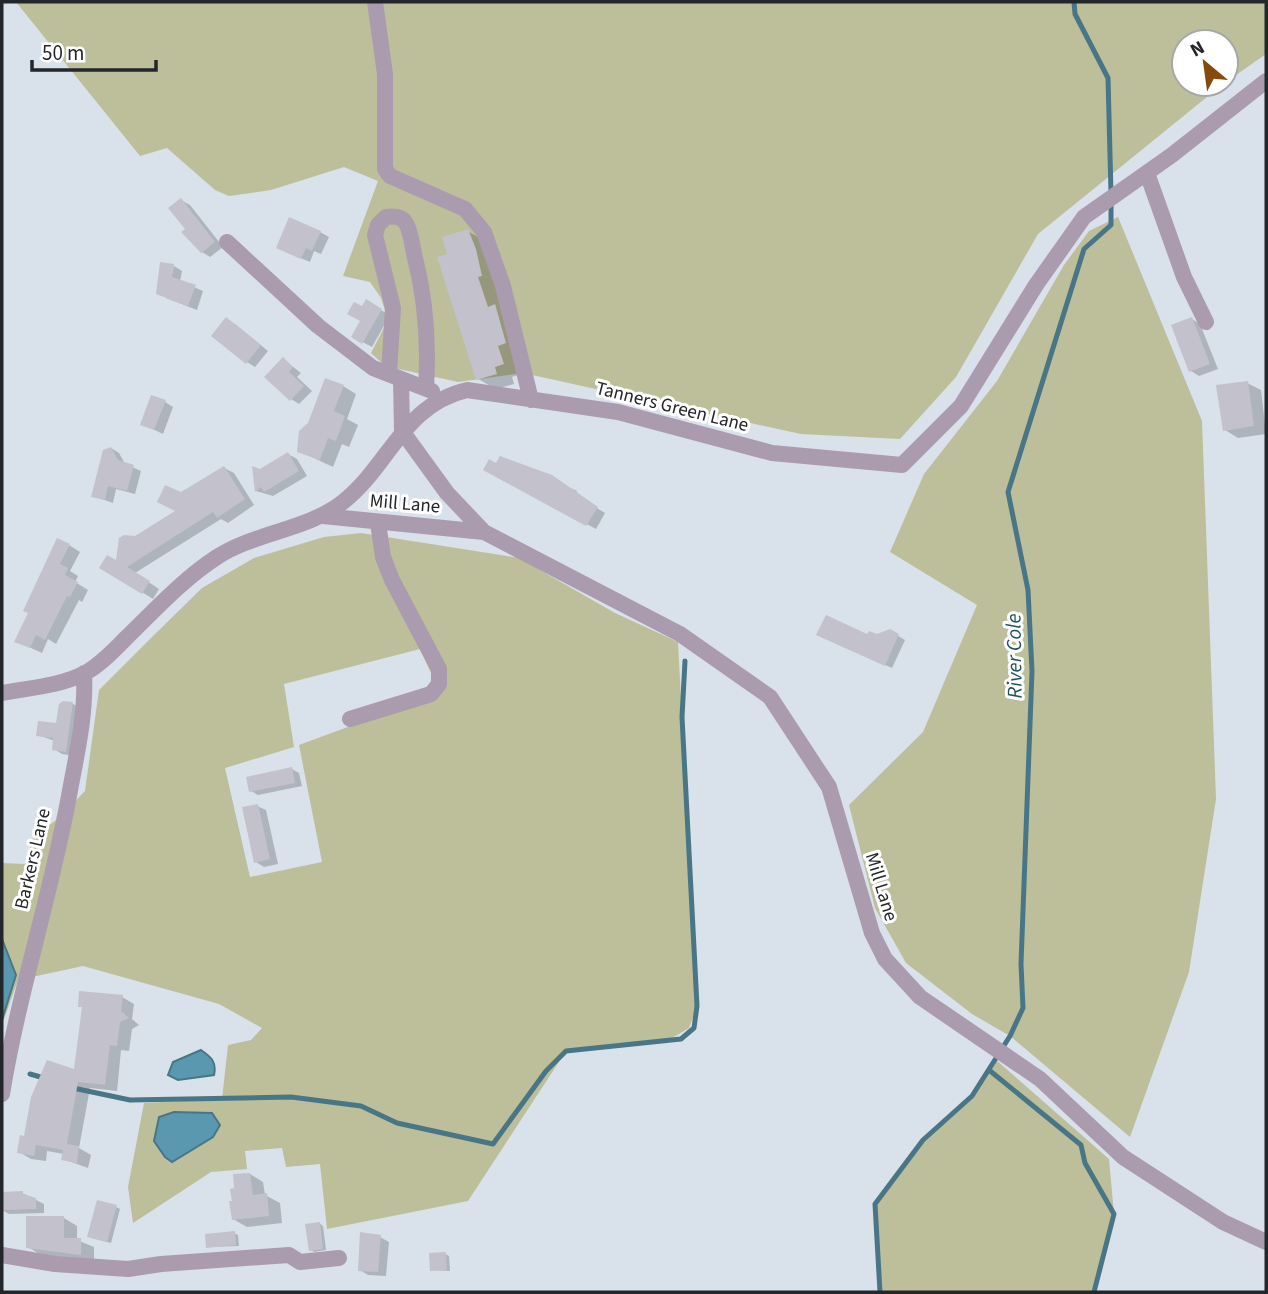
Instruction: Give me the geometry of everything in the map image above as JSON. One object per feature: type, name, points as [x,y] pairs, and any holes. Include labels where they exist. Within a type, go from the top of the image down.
[{"type":"street","points":[[375,2],[385,74],[385,169],[390,176],[465,209],[478,222],[492,248],[531,400]]},
{"type":"street","name":"Tanners Green Lane","points":[[442,397],[467,390],[618,412],[772,453],[902,465],[961,406],[1036,285],[1084,217],[1147,173],[1266,81]]},
{"type":"street","points":[[1147,173],[1184,277],[1206,322]]},
{"type":"street","points":[[402,431],[395,377],[393,308],[374,235],[378,225],[386,217],[396,216],[405,222],[410,234],[426,309],[426,388]]},
{"type":"street","points":[[2,693],[52,684],[84,673],[217,556],[267,534],[323,516],[356,491],[402,431],[442,397],[373,368],[318,326],[227,242]]},
{"type":"street","name":"Mill Lane","points":[[402,431],[447,493],[484,532],[680,634],[770,697],[829,787],[872,933],[885,959],[920,997],[1040,1079],[1123,1157],[1223,1223],[1266,1242]]},
{"type":"street","name":"Mill Lane","points":[[323,516],[484,532]]},
{"type":"street","points":[[350,719],[431,694],[439,684],[439,669],[383,557],[378,523]]},
{"type":"street","name":"Barkers Lane","points":[[2,1094],[12,1028],[62,835],[86,703],[84,673]]},
{"type":"street","points":[[2,1255],[55,1264],[128,1269],[289,1255],[300,1262],[339,1258]]},
{"type":"green space","points":[[16,2],[1266,2],[1266,54],[1240,72],[1240,28],[1170,28],[1170,98],[1206,98],[1038,234],[956,377],[900,439],[801,434],[523,373],[458,382],[385,366],[371,353],[388,320],[381,298],[370,282],[343,276],[378,181],[344,167],[271,190],[229,196],[215,190],[167,148],[140,156]]},
{"type":"green space","points":[[1118,217],[1202,421],[1216,799],[1189,972],[1130,1137],[1010,1036],[972,1014],[906,963],[875,908],[849,805],[923,732],[977,605],[890,552],[924,474],[997,381],[1064,265],[1089,231]]},
{"type":"green space","points":[[361,533],[519,558],[615,613],[678,642],[697,1006],[689,1028],[672,1038],[566,1051],[468,1201],[327,1229],[320,1164],[286,1167],[282,1148],[245,1151],[247,1169],[211,1172],[133,1223],[128,1187],[144,1103],[222,1099],[228,1045],[251,1040],[262,1028],[219,1004],[83,966],[18,980],[2,1025],[2,863],[25,864],[33,838],[61,816],[85,791],[99,690],[202,588],[254,558],[324,537]],"holes":[[[420,649],[440,693],[299,745],[322,862],[250,877],[225,768],[294,747],[284,684]]]},
{"type":"green space","points":[[995,1059],[1109,1159],[1114,1214],[1094,1292],[880,1292],[875,1204],[923,1140],[972,1096]]},
{"type":"water","points":[[2,939],[16,975],[2,1020]]},
{"type":"water","points":[[201,1050],[212,1060],[214,1075],[178,1080],[168,1075],[173,1062]]},
{"type":"water","points":[[174,1112],[212,1113],[220,1125],[213,1137],[172,1162],[154,1141],[159,1117]]},
{"type":"building","points":[[181,198],[215,242],[201,253],[181,232],[185,229],[168,208]]},
{"type":"building","points":[[289,217],[321,231],[312,251],[306,248],[301,259],[276,248]]},
{"type":"building","points":[[468,229],[476,249],[482,276],[478,277],[488,307],[495,304],[506,343],[498,346],[504,364],[495,367],[497,374],[476,380],[437,257],[447,254],[442,237]]},
{"type":"building","points":[[160,262],[174,264],[172,277],[196,285],[188,306],[156,294]]},
{"type":"building","points":[[366,299],[382,309],[362,344],[351,337],[360,321],[347,314],[354,302],[362,306]]},
{"type":"building","points":[[226,317],[261,345],[246,364],[211,336]]},
{"type":"building","points":[[1192,317],[1210,364],[1189,372],[1171,325]]},
{"type":"building","points":[[283,357],[293,367],[289,372],[304,386],[290,401],[264,377]]},
{"type":"building","points":[[325,378],[344,385],[334,411],[345,416],[336,441],[328,438],[320,460],[297,452],[299,431],[308,423]]},
{"type":"building","points":[[1248,381],[1254,426],[1223,431],[1216,385]]},
{"type":"building","points":[[151,395],[166,400],[154,430],[140,425]]},
{"type":"building","points":[[111,447],[118,460],[134,465],[127,491],[108,486],[105,500],[91,497],[103,450]]},
{"type":"building","points":[[288,452],[299,471],[264,492],[261,487],[255,492],[252,466],[260,469]]},
{"type":"building","points":[[500,456],[552,475],[598,507],[586,526],[483,470],[489,459],[496,463]]},
{"type":"building","points":[[224,466],[245,499],[217,518],[213,512],[127,567],[150,581],[142,594],[99,568],[107,555],[116,560],[119,538],[124,535],[135,536],[175,511],[157,502],[165,485],[181,492]]},
{"type":"building","points":[[57,538],[70,544],[60,564],[68,568],[65,575],[78,582],[70,597],[67,596],[45,640],[36,635],[30,648],[14,642],[28,613],[23,611]]},
{"type":"building","points":[[826,615],[867,634],[869,631],[877,634],[890,629],[899,634],[885,666],[816,635]]},
{"type":"building","points":[[63,701],[73,702],[66,752],[52,750],[53,738],[36,736],[38,721],[56,723],[59,704]]},
{"type":"building","points":[[292,767],[295,783],[249,792],[246,777]]},
{"type":"building","points":[[258,804],[270,859],[254,863],[242,807]]},
{"type":"building","points":[[79,991],[123,995],[121,1011],[129,1018],[120,1022],[117,1046],[110,1045],[105,1085],[78,1082],[67,1144],[79,1146],[77,1163],[61,1160],[63,1150],[36,1145],[34,1156],[17,1153],[20,1135],[24,1136],[31,1097],[47,1060],[74,1069],[82,1007],[78,1007]]},
{"type":"building","points":[[250,1173],[253,1195],[267,1193],[269,1216],[232,1220],[229,1201],[232,1201],[230,1189],[234,1188],[233,1174]]},
{"type":"building","points":[[23,1191],[23,1194],[36,1198],[36,1209],[2,1210],[2,1192]]},
{"type":"building","points":[[97,1200],[117,1205],[107,1242],[87,1237]]},
{"type":"building","points":[[26,1216],[64,1216],[64,1238],[81,1238],[81,1255],[26,1248]]},
{"type":"building","points":[[320,1222],[323,1249],[309,1251],[305,1224]]},
{"type":"building","points":[[235,1231],[236,1245],[206,1248],[205,1234]]},
{"type":"building","points":[[360,1232],[381,1235],[378,1272],[358,1271]]},
{"type":"building","points":[[446,1252],[447,1270],[430,1271],[429,1253]]},
{"type":"waterway","name":"River Cole","points":[[1074,2],[1075,14],[1108,78],[1111,193]]},
{"type":"waterway","name":"River Cole","points":[[880,1292],[875,1204],[923,1140],[972,1096],[1010,1036],[1023,1008],[1021,964],[1032,671],[1028,590],[1008,492],[1084,249],[1111,225],[1111,203]]},
{"type":"waterway","points":[[73,1088],[130,1100],[291,1097],[361,1106],[397,1123],[493,1144],[546,1071],[566,1051],[681,1039],[694,1028],[697,1006],[682,717],[685,661]]},
{"type":"waterway","points":[[989,1070],[1081,1145],[1085,1163],[1114,1214],[1094,1292]]},
{"type":"waterway","points":[[30,1074],[44,1078]]}]
